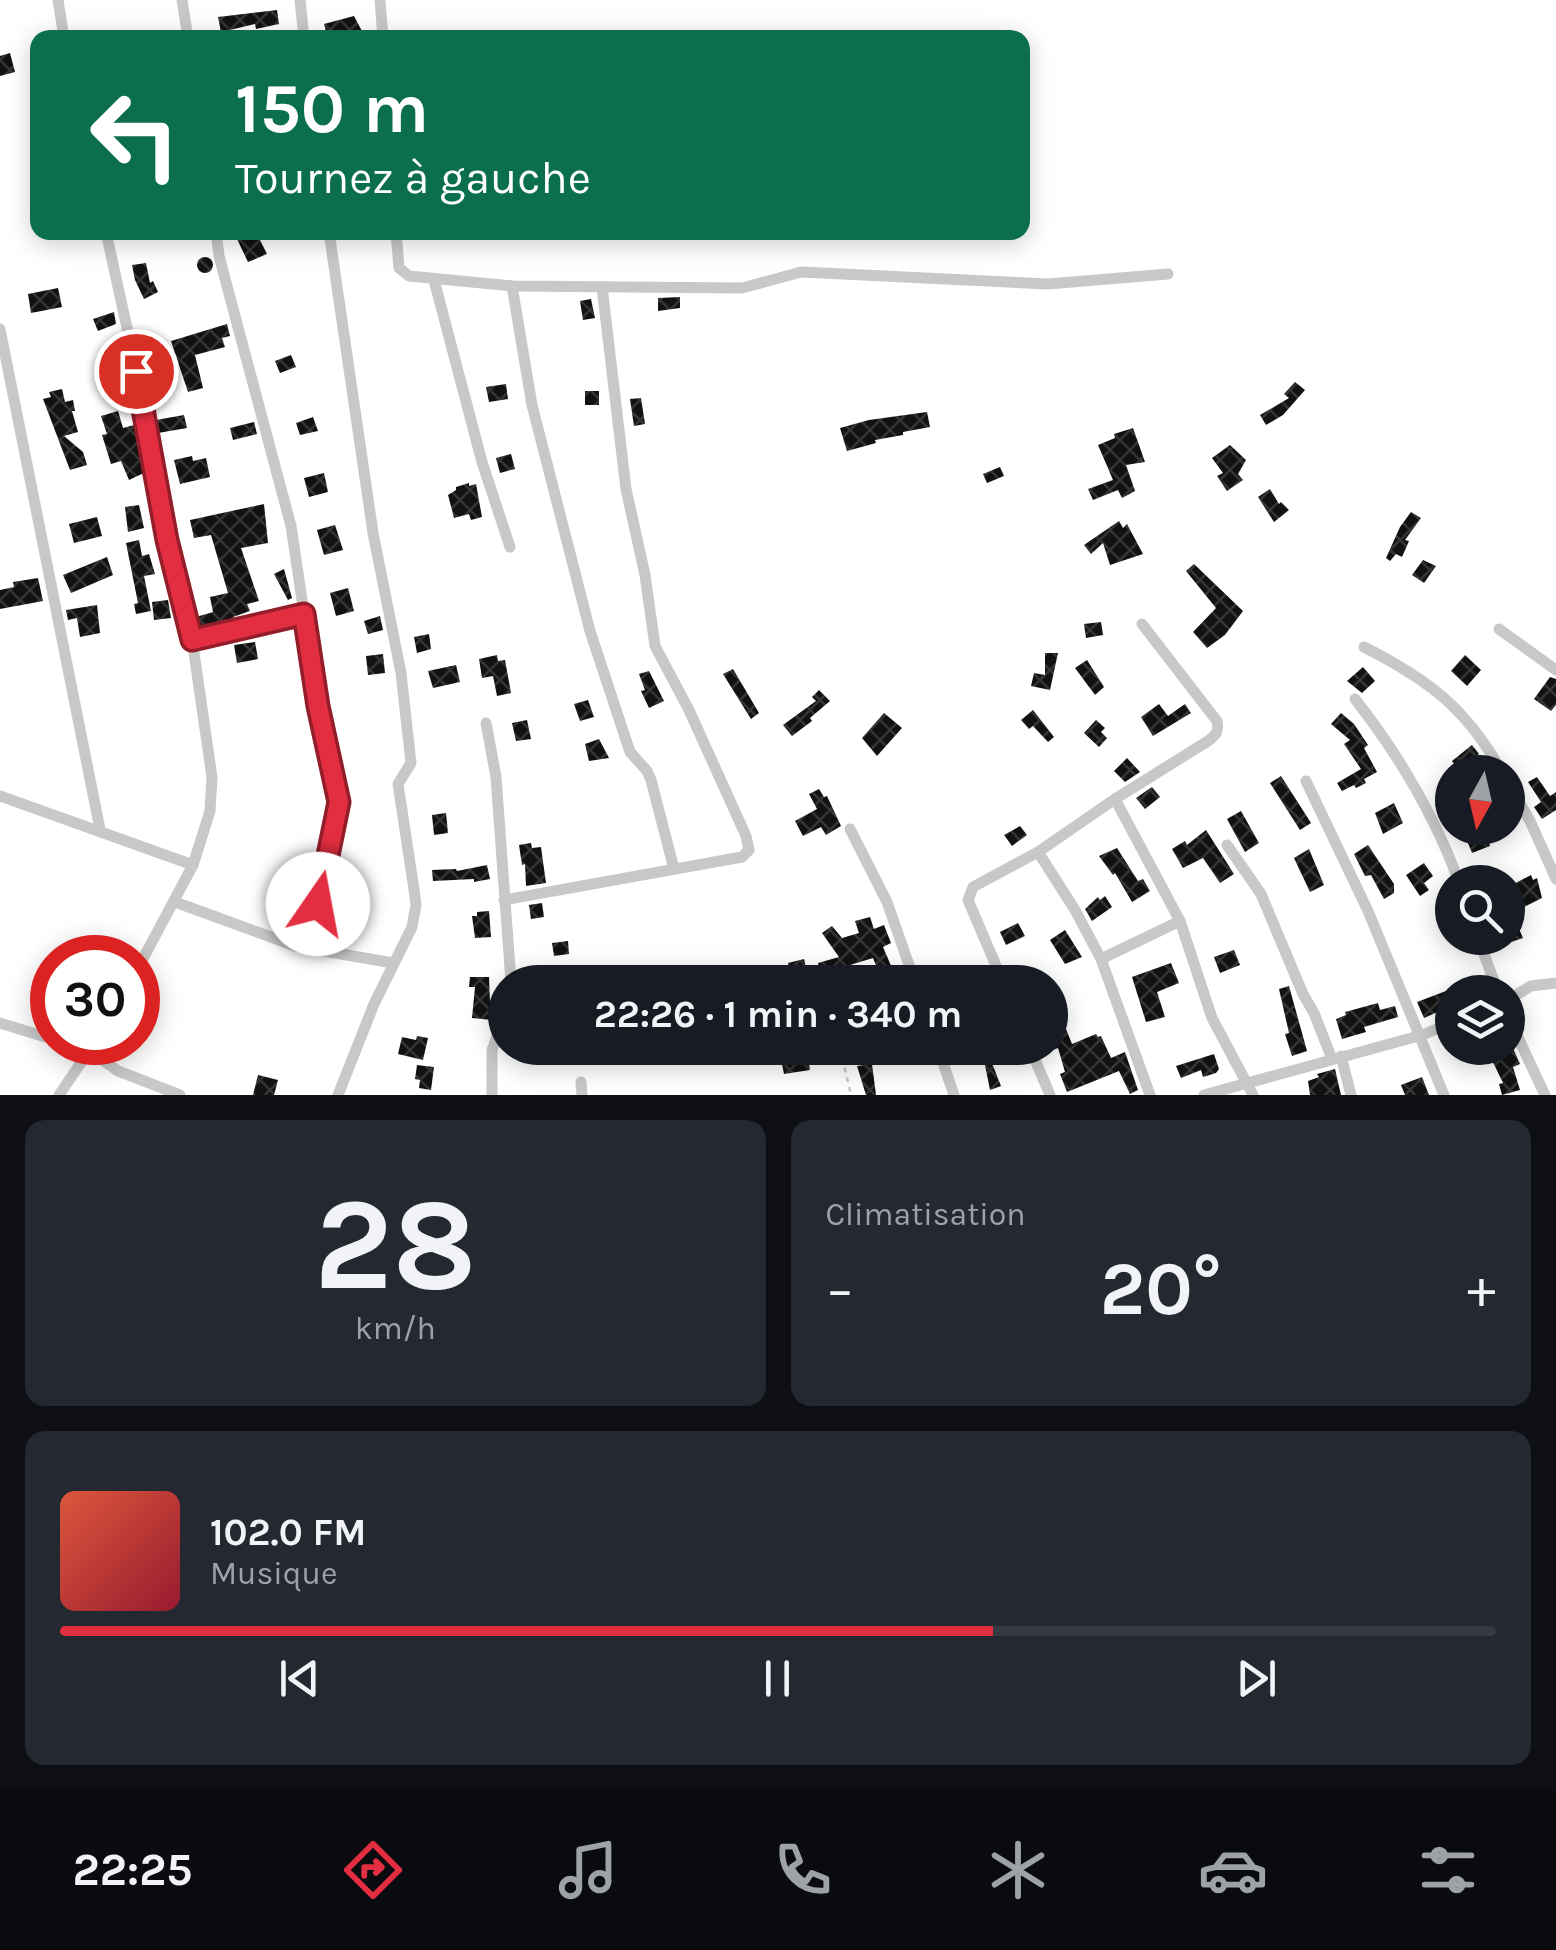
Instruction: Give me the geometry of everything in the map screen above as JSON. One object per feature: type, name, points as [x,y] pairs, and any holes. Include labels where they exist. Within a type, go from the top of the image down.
[{"type":"street","points":[[58,0],[63,30]]},
{"type":"street","points":[[182,0],[187,30]]},
{"type":"street","points":[[300,0],[303,30]]},
{"type":"street","points":[[380,0],[382,30]]},
{"type":"street","points":[[108,240],[144,406],[167,540],[192,640],[212,776],[210,811],[194,865],[156,935]]},
{"type":"street","points":[[217,240],[284,495],[318,706],[339,802],[318,904],[294,946]]},
{"type":"street","points":[[330,240],[373,533],[401,673],[411,755],[409,768],[398,778],[398,784],[416,905],[412,927],[338,1095]]},
{"type":"street","points":[[397,240],[399,268],[409,276],[512,286],[742,288],[801,272],[1048,284],[1168,274]]},
{"type":"street","points":[[434,280],[482,462],[510,548]]},
{"type":"street","points":[[512,286],[532,405],[590,631],[630,752],[647,771],[674,869]]},
{"type":"street","points":[[504,900],[742,857],[749,850],[712,760],[655,646],[645,575],[626,489],[602,287]]},
{"type":"street","points":[[0,329],[100,829]]},
{"type":"street","points":[[192,640],[304,614]]},
{"type":"street","points":[[996,965],[968,900],[973,887],[1038,852],[1208,741],[1218,728],[1218,721],[1142,624]]},
{"type":"street","points":[[1499,629],[1556,670]]},
{"type":"street","points":[[1364,647],[1450,700],[1492,755]]},
{"type":"street","points":[[1355,699],[1383,734],[1415,788],[1451,865]]},
{"type":"street","points":[[486,723],[496,777],[510,965]]},
{"type":"street","points":[[1306,782],[1361,895],[1444,1095]]},
{"type":"street","points":[[0,796],[194,865]]},
{"type":"street","points":[[1116,799],[1180,920],[1212,1018],[1251,1090]]},
{"type":"street","points":[[1525,812],[1556,878]]},
{"type":"street","points":[[850,829],[887,902],[909,965]]},
{"type":"street","points":[[1227,844],[1261,894],[1302,994],[1352,1095]]},
{"type":"street","points":[[1038,852],[1101,959],[1150,1095]]},
{"type":"street","points":[[175,902],[294,946],[393,963]]},
{"type":"street","points":[[1101,959],[1180,920]]},
{"type":"street","points":[[1525,990],[1556,983]]},
{"type":"street","points":[[0,1024],[30,1033]]},
{"type":"street","points":[[1204,1095],[1251,1090],[1336,1058],[1435,1030]]},
{"type":"street","points":[[1525,1052],[1545,1095]]},
{"type":"street","points":[[59,1095],[80,1065]]},
{"type":"street","points":[[112,1065],[180,1095]]},
{"type":"street","points":[[492,1065],[492,1095]]},
{"type":"street","points":[[944,1065],[954,1095]]},
{"type":"street","points":[[1037,1065],[1050,1095]]},
{"type":"path","points":[[844,1065],[851,1095]]},
{"type":"building","points":[[277,10],[279,24],[221,30],[218,17]]},
{"type":"building","points":[[354,16],[361,30],[326,30],[324,24]]},
{"type":"building","points":[[10,53],[15,72],[0,76],[0,56]]},
{"type":"building","points":[[237,240],[260,240],[267,254],[248,262]]},
{"type":"building","points":[[205,257],[213,265],[205,273],[197,265]]},
{"type":"building","points":[[146,263],[150,283],[153,281],[158,292],[144,299],[132,265]]},
{"type":"building","points":[[58,288],[62,307],[31,313],[28,294]]},
{"type":"building","points":[[680,297],[680,308],[658,311],[658,298]]},
{"type":"building","points":[[591,299],[595,318],[583,320],[580,301]]},
{"type":"building","points":[[114,312],[116,324],[98,331],[93,319]]},
{"type":"building","points":[[227,324],[230,336],[222,338],[225,347],[195,355],[203,388],[188,392],[171,341]]},
{"type":"building","points":[[291,355],[296,367],[280,373],[275,361]]},
{"type":"building","points":[[1295,382],[1305,390],[1283,415],[1266,425],[1260,415],[1289,398],[1284,394]]},
{"type":"building","points":[[506,384],[508,399],[489,402],[486,387]]},
{"type":"building","points":[[62,389],[65,402],[73,400],[78,432],[64,436],[83,452],[87,465],[70,470],[43,399],[51,397],[49,392]]},
{"type":"building","points":[[585,391],[599,391],[599,405],[585,405]]},
{"type":"building","points":[[641,398],[645,424],[634,426],[630,399]]},
{"type":"building","points":[[118,411],[123,428],[138,424],[146,472],[129,480],[121,461],[111,464],[102,435],[107,434],[101,416]]},
{"type":"building","points":[[927,412],[930,427],[847,451],[840,428]]},
{"type":"building","points":[[184,415],[187,428],[158,433],[156,420]]},
{"type":"building","points":[[313,417],[318,431],[300,435],[296,423]]},
{"type":"building","points":[[254,422],[257,434],[233,440],[230,428]]},
{"type":"building","points":[[1133,428],[1145,462],[1126,465],[1135,491],[1122,498],[1118,490],[1093,500],[1088,489],[1113,480],[1098,445]]},
{"type":"building","points":[[1230,445],[1246,460],[1238,474],[1243,480],[1227,491],[1217,476],[1223,473],[1212,458]]},
{"type":"building","points":[[511,454],[515,469],[500,473],[496,458]]},
{"type":"building","points":[[192,456],[193,461],[206,458],[210,477],[180,484],[174,460]]},
{"type":"building","points":[[1000,467],[1004,476],[987,483],[983,474]]},
{"type":"building","points":[[324,473],[328,492],[309,497],[304,478]]},
{"type":"building","points":[[469,483],[476,484],[482,517],[471,520],[469,514],[454,518],[448,495]]},
{"type":"building","points":[[1270,489],[1279,504],[1289,510],[1274,522],[1258,497]]},
{"type":"building","points":[[264,504],[268,543],[241,548],[259,601],[247,604],[250,611],[233,617],[234,620],[199,628],[196,617],[213,612],[210,597],[228,593],[211,535],[194,538],[190,520]]},
{"type":"building","points":[[139,505],[144,528],[128,532],[125,507]]},
{"type":"building","points":[[1411,512],[1421,518],[1405,540],[1409,541],[1402,557],[1396,554],[1390,561],[1386,558]]},
{"type":"building","points":[[97,517],[102,536],[74,543],[69,524]]},
{"type":"building","points":[[1119,521],[1123,528],[1127,524],[1143,554],[1110,565],[1103,543],[1091,554],[1084,545]]},
{"type":"building","points":[[335,525],[343,550],[324,555],[317,530]]},
{"type":"building","points":[[139,540],[142,556],[149,554],[155,574],[144,576],[151,611],[136,614],[134,604],[138,603],[126,543]]},
{"type":"building","points":[[107,557],[113,575],[71,593],[63,575]]},
{"type":"building","points":[[1423,560],[1436,566],[1424,583],[1412,575]]},
{"type":"building","points":[[1194,564],[1243,611],[1225,635],[1207,648],[1193,632],[1216,608],[1186,571]]},
{"type":"building","points":[[284,569],[292,598],[288,600],[274,574]]},
{"type":"building","points":[[38,578],[43,601],[0,609],[0,590],[14,587],[13,582]]},
{"type":"building","points":[[348,588],[354,611],[336,616],[330,593]]},
{"type":"building","points":[[168,600],[171,618],[154,620],[152,602]]},
{"type":"building","points":[[97,605],[100,633],[80,637],[77,618],[68,620],[66,610]]},
{"type":"building","points":[[380,616],[383,630],[368,634],[364,621]]},
{"type":"building","points":[[1101,622],[1103,635],[1086,638],[1084,624]]},
{"type":"building","points":[[429,634],[431,649],[417,653],[414,637]]},
{"type":"building","points":[[255,642],[258,659],[237,663],[234,645]]},
{"type":"building","points":[[1045,653],[1058,653],[1050,690],[1031,686],[1034,673],[1045,675]]},
{"type":"building","points":[[383,654],[385,673],[368,675],[366,656]]},
{"type":"building","points":[[497,655],[498,661],[505,660],[511,693],[497,696],[493,676],[482,678],[479,659]]},
{"type":"building","points":[[1465,655],[1481,670],[1467,686],[1451,671]]},
{"type":"building","points":[[1087,660],[1104,687],[1095,695],[1075,668]]},
{"type":"building","points":[[456,665],[460,682],[433,688],[428,671]]},
{"type":"building","points":[[1363,667],[1375,681],[1362,693],[1347,681]]},
{"type":"building","points":[[733,669],[759,713],[751,719],[723,674]]},
{"type":"building","points":[[649,671],[664,701],[649,708],[639,674]]},
{"type":"building","points":[[1550,677],[1556,679],[1556,705],[1551,711],[1534,699]]},
{"type":"building","points":[[819,690],[830,701],[792,736],[783,725],[816,701],[812,697]]},
{"type":"building","points":[[588,700],[594,717],[580,721],[574,704]]},
{"type":"building","points":[[1159,704],[1168,716],[1185,704],[1191,713],[1153,736],[1141,717]]},
{"type":"building","points":[[1033,710],[1054,737],[1048,742],[1021,720]]},
{"type":"building","points":[[884,713],[902,728],[877,756],[862,738]]},
{"type":"building","points":[[1341,713],[1368,745],[1364,748],[1377,772],[1364,779],[1366,783],[1342,791],[1337,783],[1361,769],[1344,744],[1350,740],[1331,724]]},
{"type":"building","points":[[527,720],[531,739],[516,741],[512,723]]},
{"type":"building","points":[[1096,720],[1105,728],[1101,732],[1107,738],[1099,747],[1084,733]]},
{"type":"building","points":[[599,739],[609,758],[589,761],[585,744]]},
{"type":"building","points":[[1472,745],[1479,754],[1478,755],[1460,755]]},
{"type":"building","points":[[1127,758],[1140,772],[1125,782],[1114,771]]},
{"type":"building","points":[[1281,776],[1311,823],[1300,830],[1270,783]]},
{"type":"building","points":[[1537,777],[1550,796],[1556,792],[1556,810],[1542,819],[1534,807],[1541,802],[1528,782]]},
{"type":"building","points":[[1152,787],[1160,797],[1145,809],[1136,798]]},
{"type":"building","points":[[819,789],[827,796],[841,826],[826,835],[821,827],[803,836],[795,821],[817,809],[809,794]]},
{"type":"building","points":[[1394,803],[1403,823],[1383,834],[1375,813]]},
{"type":"building","points":[[1241,811],[1259,843],[1245,852],[1227,819]]},
{"type":"building","points":[[446,813],[448,833],[434,835],[432,815]]},
{"type":"building","points":[[1020,826],[1027,835],[1012,846],[1004,835]]},
{"type":"building","points":[[1206,830],[1234,874],[1220,883],[1203,858],[1183,868],[1172,849],[1185,841],[1187,845]]},
{"type":"building","points":[[531,843],[532,848],[541,847],[546,883],[526,886],[519,845]]},
{"type":"building","points":[[1368,845],[1394,884],[1394,893],[1384,899],[1371,875],[1365,876],[1354,854]]},
{"type":"building","points":[[1469,845],[1490,845],[1490,846],[1472,853]]},
{"type":"building","points":[[1117,848],[1138,881],[1143,879],[1150,891],[1132,902],[1115,873],[1099,856]]},
{"type":"building","points":[[1309,849],[1324,885],[1310,892],[1294,858]]},
{"type":"building","points":[[1424,863],[1433,876],[1424,883],[1429,890],[1420,896],[1406,875]]},
{"type":"building","points":[[487,865],[490,879],[433,881],[432,870],[457,871]]},
{"type":"building","points":[[1531,875],[1533,880],[1537,878],[1542,898],[1525,906],[1525,878]]},
{"type":"building","points":[[1105,896],[1112,907],[1092,921],[1085,909]]},
{"type":"building","points":[[542,903],[544,917],[531,919],[529,905]]},
{"type":"building","points":[[489,911],[491,937],[475,938],[472,916]]},
{"type":"building","points":[[870,917],[874,929],[884,925],[891,943],[883,947],[891,965],[876,965],[873,958],[850,965],[818,965],[839,957],[822,933],[832,926],[842,938],[859,933],[855,921]]},
{"type":"building","points":[[1018,923],[1025,936],[1006,945],[1000,932]]},
{"type":"building","points":[[1065,930],[1082,957],[1065,964],[1050,940]]},
{"type":"building","points":[[568,941],[569,954],[554,956],[552,943]]},
{"type":"building","points":[[1234,950],[1240,965],[1220,973],[1214,957]]},
{"type":"building","points":[[804,959],[806,965],[789,965]]},
{"type":"building","points":[[1171,963],[1179,983],[1157,992],[1165,1017],[1146,1022],[1132,977]]},
{"type":"building","points":[[470,977],[488,977],[488,1020],[472,1018],[475,987],[469,987]]},
{"type":"building","points":[[1289,986],[1307,1051],[1292,1056],[1279,989]]},
{"type":"building","points":[[1435,995],[1435,1013],[1424,1018],[1417,1002]]},
{"type":"building","points":[[1378,1003],[1380,1010],[1395,1006],[1398,1017],[1364,1027],[1366,1032],[1342,1039],[1336,1019],[1345,1012]]},
{"type":"building","points":[[1068,1034],[1072,1044],[1096,1034],[1101,1036],[1111,1058],[1125,1052],[1138,1090],[1130,1094],[1119,1071],[1067,1092],[1060,1074],[1065,1072]]},
{"type":"building","points":[[417,1036],[428,1038],[423,1060],[398,1054],[402,1037],[416,1040]]},
{"type":"building","points":[[1214,1054],[1219,1069],[1216,1073],[1203,1077],[1201,1070],[1181,1078],[1176,1066]]},
{"type":"building","points":[[417,1065],[434,1067],[431,1090],[419,1088],[420,1080],[415,1079]]},
{"type":"building","points":[[782,1065],[809,1065],[810,1070],[784,1074]]},
{"type":"building","points":[[872,1065],[876,1095],[866,1095],[857,1066]]},
{"type":"building","points":[[985,1065],[993,1065],[1001,1086],[990,1090]]},
{"type":"building","points":[[1494,1065],[1518,1065],[1513,1067],[1520,1090],[1502,1095],[1499,1084],[1503,1083]]},
{"type":"building","points":[[1335,1069],[1341,1095],[1310,1095],[1308,1081]]},
{"type":"building","points":[[258,1075],[278,1080],[274,1095],[253,1095]]},
{"type":"building","points":[[1422,1077],[1429,1095],[1405,1095],[1401,1085]]},
{"type":"route","points":[[136,371],[167,540],[192,640],[304,614],[318,706],[339,802],[318,904]]}]
